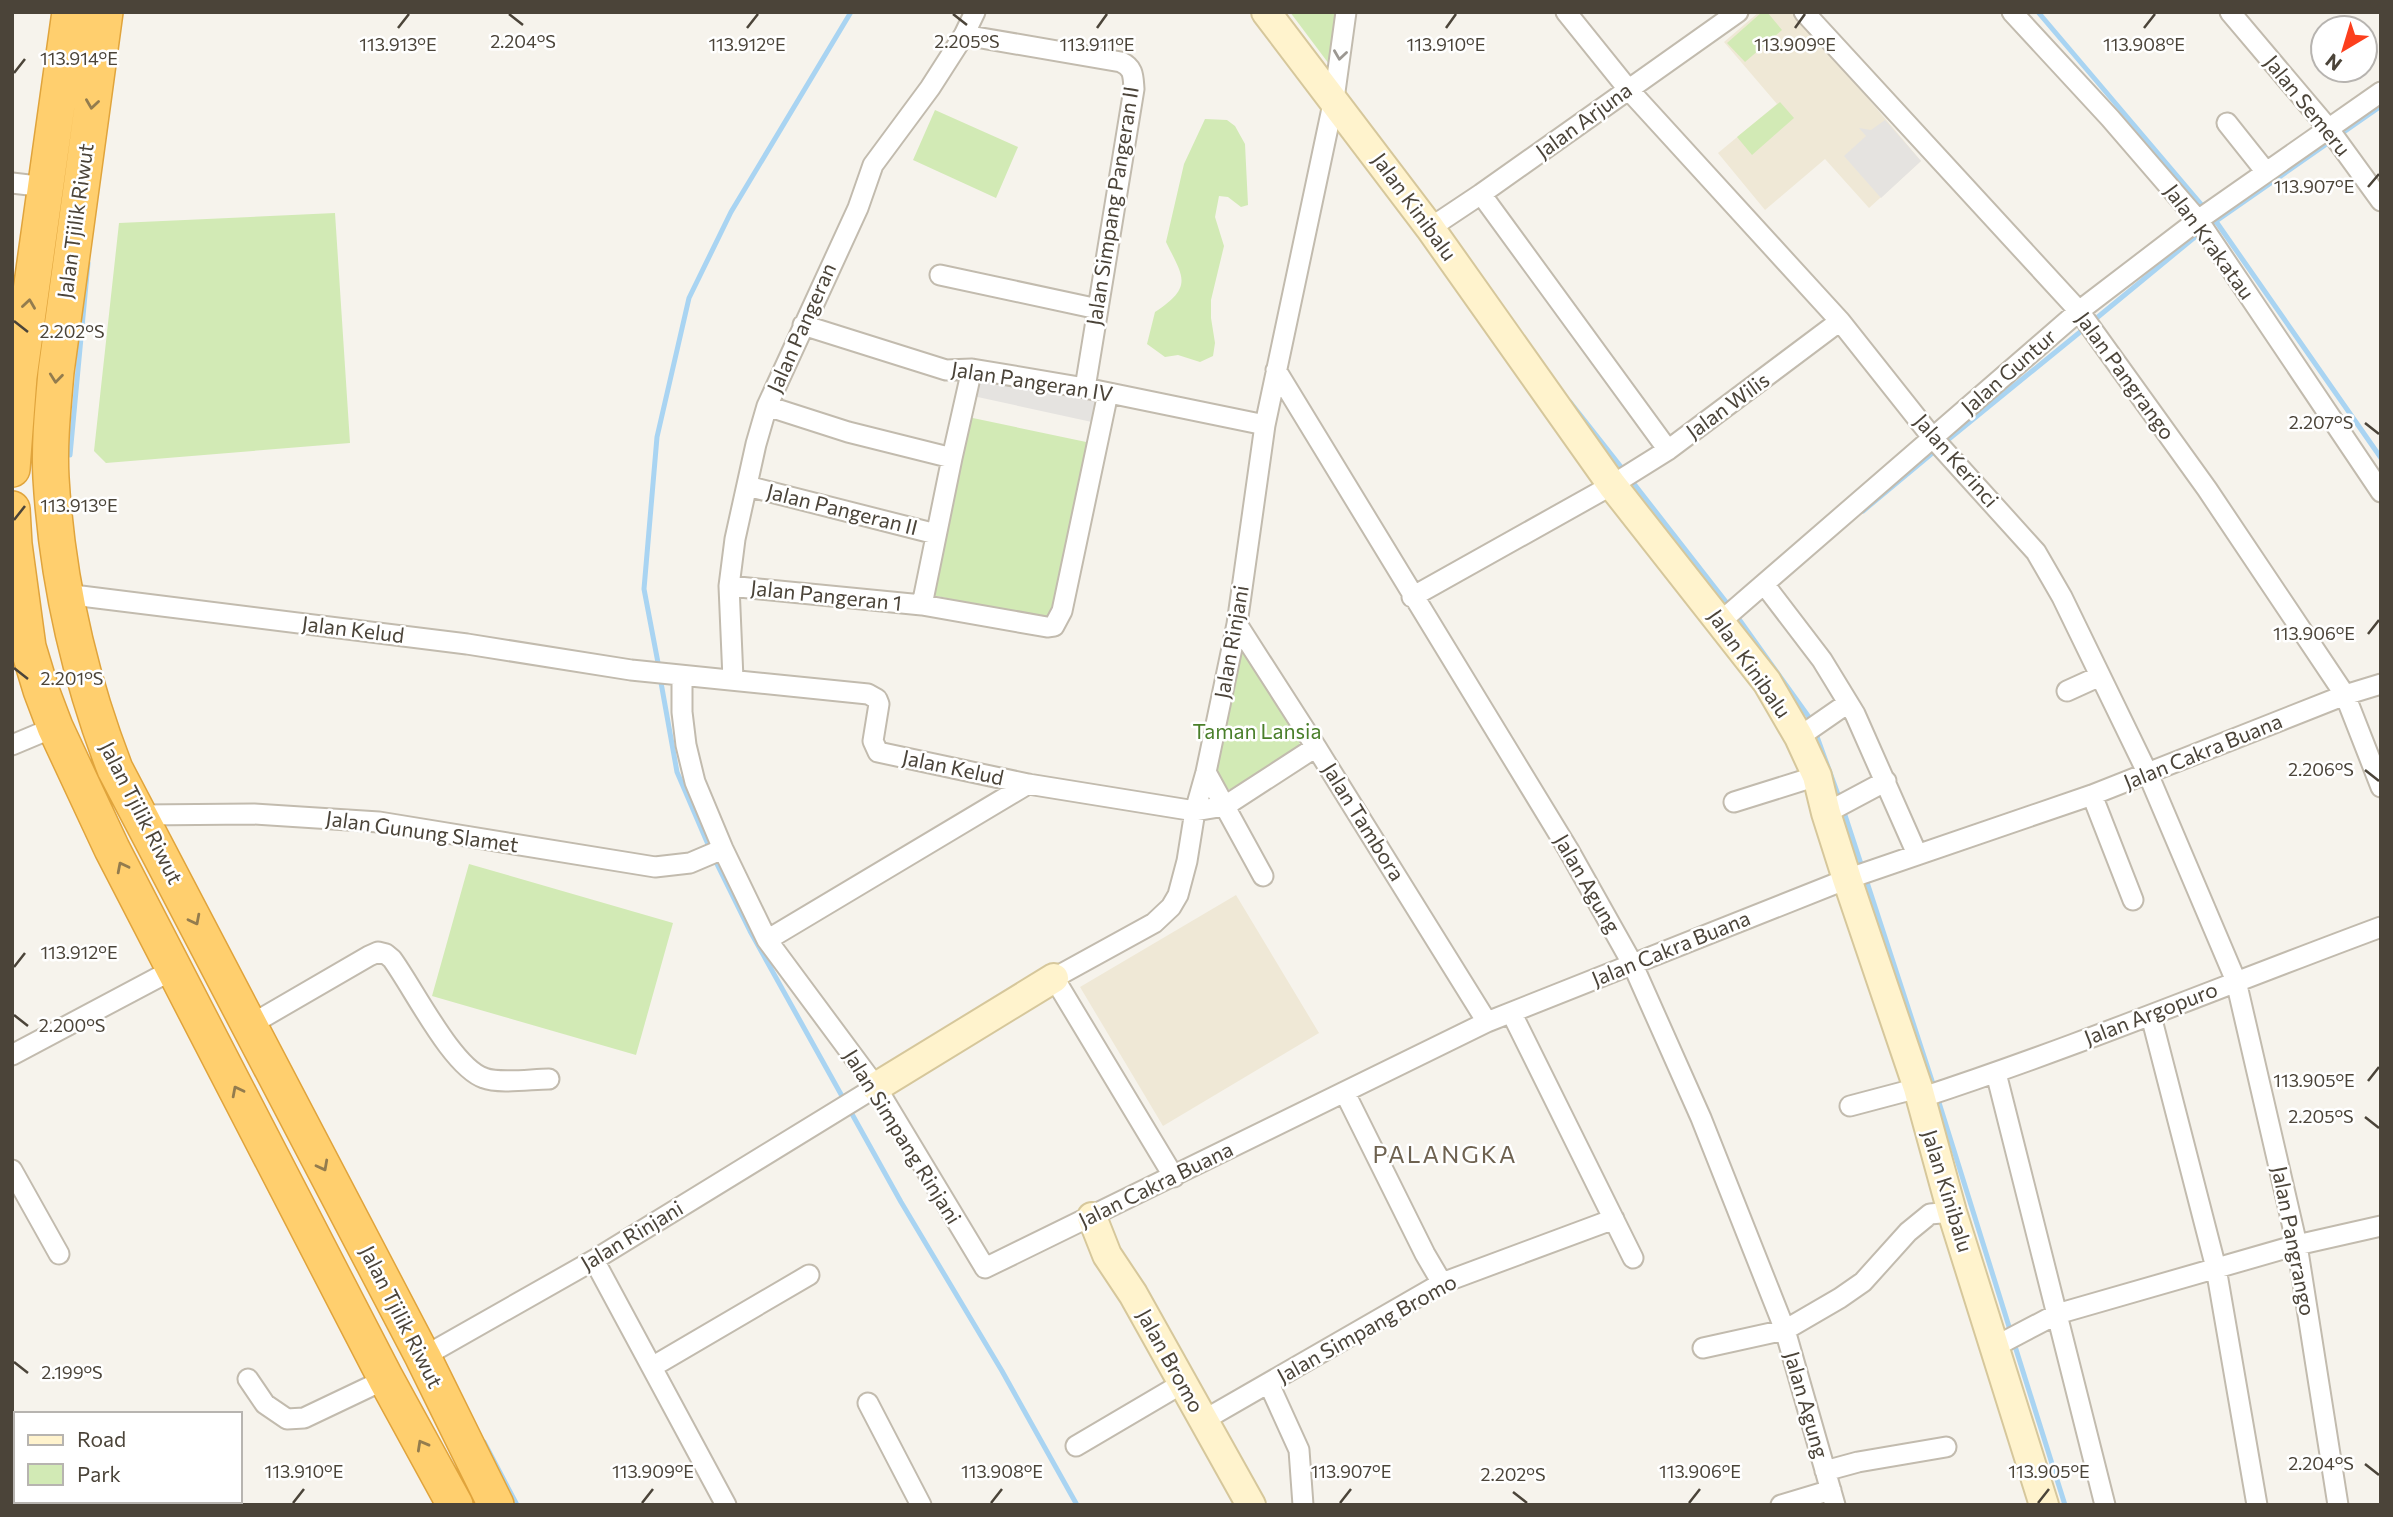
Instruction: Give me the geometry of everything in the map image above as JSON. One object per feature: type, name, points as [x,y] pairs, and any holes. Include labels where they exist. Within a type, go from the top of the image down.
[{"type":"highway","name":"Jalan Tjilik Riwut","points":[[12,469],[29,185],[70,12]]},
{"type":"highway","name":"Jalan Tjilik Riwut","points":[[105,12],[56,372],[51,476],[56,538],[65,594],[96,721],[115,769],[423,1357],[496,1505]]},
{"type":"highway","name":"Jalan Tjilik Riwut","points":[[12,509],[17,638],[55,727],[174,970],[386,1379],[455,1505]]},
{"type":"highway","points":[[14,544],[56,538]]},
{"type":"highway","points":[[17,638],[58,650],[77,647]]},
{"type":"highway","points":[[259,1135],[296,1115]]},
{"type":"street","name":"Jalan Pangeran","points":[[733,679],[729,586],[735,539],[767,406],[858,208],[873,165],[930,88],[964,35],[975,12]]},
{"type":"street","name":"Jalan Kinibalu","points":[[1266,12],[1430,228],[1612,485],[1767,682],[1799,737],[1817,776],[1847,879],[1919,1093],[1952,1212],[2045,1505]]},
{"type":"street","name":"Jalan Rinjani","points":[[423,1357],[594,1260],[1054,978],[1154,923],[1171,906],[1178,895],[1187,861],[1195,811],[1206,772],[1237,624],[1265,425],[1334,99],[1346,12]]},
{"type":"street","name":"Jalan Kerinci","points":[[1566,12],[1628,89],[1839,321],[1932,437],[2036,552],[2062,597],[2148,774],[2236,981]]},
{"type":"street","name":"Jalan Arjuna","points":[[1430,228],[1738,12]]},
{"type":"street","name":"Jalan Pangrango","points":[[1804,12],[2080,311],[2207,489],[2345,695],[2381,787]]},
{"type":"street","name":"Jalan Krakatau","points":[[2012,12],[2110,118],[2198,220],[2381,492]]},
{"type":"street","name":"Jalan Semeru","points":[[2230,12],[2328,128],[2381,201]]},
{"type":"street","name":"Jalan Simpang Pangeran II","points":[[964,35],[1121,62],[1128,65],[1133,72],[1134,89],[1085,388]]},
{"type":"street","name":"Jalan Guntur","points":[[1720,622],[2080,311],[2198,220],[2381,92]]},
{"type":"street","points":[[2227,123],[2266,172]]},
{"type":"street","points":[[1481,194],[1668,450]]},
{"type":"street","points":[[940,275],[1098,309]]},
{"type":"street","name":"Jalan Wilis","points":[[1612,485],[1668,450],[1839,321]]},
{"type":"street","name":"Jalan Pangeran IV","points":[[803,325],[946,370],[972,369],[1085,388],[1265,425]]},
{"type":"street","points":[[922,605],[972,369]]},
{"type":"street","name":"Jalan Agung","points":[[1276,370],[1568,849],[1632,963],[1700,1118],[1785,1330],[1831,1489]]},
{"type":"street","name":"Jalan Pangeran 1","points":[[729,586],[922,605],[1046,627],[1054,626],[1059,620],[1108,393]]},
{"type":"street","points":[[767,406],[848,432],[951,458]]},
{"type":"street","points":[[1412,597],[1612,485]]},
{"type":"street","name":"Jalan Pangeran II","points":[[747,486],[936,534]]},
{"type":"street","points":[[1764,584],[1822,660],[1848,703],[1886,781],[1917,854]]},
{"type":"street","name":"Jalan Kelud","points":[[65,594],[467,644],[674,675],[867,694],[877,699],[879,704],[873,741],[878,752],[1028,784]]},
{"type":"street","name":"Jalan Tambora","points":[[1237,624],[1317,747],[1487,1022]]},
{"type":"street","name":"Jalan Simpang Rinjani","points":[[674,675],[686,745],[714,853],[767,940],[985,1268]]},
{"type":"street","points":[[2067,691],[2100,676]]},
{"type":"street","name":"Jalan Cakra Buana","points":[[985,1268],[1487,1022],[1847,879],[2092,795],[2345,695],[2381,684]]},
{"type":"street","points":[[1799,737],[1848,703]]},
{"type":"street","points":[[12,745],[55,727]]},
{"type":"street","points":[[767,940],[1028,784],[1195,811],[1225,807],[1317,747]]},
{"type":"street","points":[[1206,772],[1263,876]]},
{"type":"street","points":[[1734,802],[1817,776]]},
{"type":"street","points":[[1826,813],[1886,781]]},
{"type":"street","points":[[2092,795],[2133,900]]},
{"type":"street","name":"Jalan Gunung Slamet","points":[[140,815],[254,814],[379,822],[656,867],[670,867],[714,853]]},
{"type":"street","name":"Jalan Argopuro","points":[[1850,1106],[1919,1093],[1996,1073],[2381,927]]},
{"type":"street","points":[[250,1025],[351,965],[378,953],[386,954],[469,1071],[487,1079],[550,1079]]},
{"type":"street","points":[[12,1055],[174,970]]},
{"type":"street","points":[[1054,978],[1174,1177]]},
{"type":"street","name":"Jalan Pangrango","points":[[2236,981],[2297,1245],[2338,1505]]},
{"type":"street","points":[[1512,1014],[1633,1258]]},
{"type":"street","points":[[2151,1016],[2216,1268],[2258,1505]]},
{"type":"street","points":[[1996,1073],[2105,1505]]},
{"type":"street","points":[[1345,1093],[1424,1255],[1442,1283]]},
{"type":"street","points":[[12,1170],[59,1254]]},
{"type":"street","points":[[1703,1348],[1785,1330],[1863,1282],[1908,1232],[1930,1214],[1952,1212]]},
{"type":"street","name":"Jalan Bromo","points":[[1092,1217],[1107,1255],[1184,1383],[1251,1505]]},
{"type":"street","name":"Jalan Simpang Bromo","points":[[1204,1420],[1442,1283],[1614,1219]]},
{"type":"street","points":[[1996,1346],[2057,1314],[2297,1245],[2381,1226]]},
{"type":"street","points":[[594,1260],[726,1505]]},
{"type":"street","points":[[652,1367],[809,1275]]},
{"type":"street","points":[[248,1379],[265,1404],[287,1419],[304,1418],[386,1379]]},
{"type":"street","points":[[1076,1446],[1184,1383]]},
{"type":"street","points":[[1269,1384],[1299,1450],[1303,1505]]},
{"type":"street","points":[[868,1403],[920,1505]]},
{"type":"street","points":[[1781,1505],[1831,1489],[1858,1462],[1946,1447]]},
{"type":"shaded area","points":[[1759,12],[1795,12],[1921,161],[1869,208],[1825,159],[1765,210],[1718,153],[1777,104],[1724,42]]},
{"type":"shaded area","points":[[1885,120],[1921,161],[1881,198],[1844,156],[1866,136],[1859,128],[1871,130]]},
{"type":"shaded area","points":[[972,369],[1108,393],[1101,424],[973,396]]},
{"type":"shaded area","points":[[1236,895],[1319,1033],[1163,1126],[1080,987]]},
{"type":"green space","points":[[1290,12],[1336,12],[1329,64]]},
{"type":"green space","points":[[1762,12],[1767,12],[1782,30],[1745,62],[1727,43]]},
{"type":"green space","points":[[1780,102],[1794,118],[1752,155],[1737,137]]},
{"type":"green space","points":[[935,110],[1018,147],[996,198],[913,160]]},
{"type":"green space","points":[[1205,119],[1227,120],[1235,126],[1245,144],[1248,205],[1241,207],[1228,197],[1219,196],[1215,217],[1224,246],[1211,300],[1215,343],[1213,356],[1200,362],[1178,355],[1165,357],[1147,344],[1155,312],[1176,295],[1180,288],[1180,273],[1166,242],[1184,164]]},
{"type":"green space","points":[[335,213],[350,443],[106,463],[94,451],[119,223]]},
{"type":"green space","points":[[968,417],[1091,443],[1055,621],[932,595]]},
{"type":"green space","name":"Taman Lansia","points":[[1241,651],[1249,653],[1302,737],[1293,751],[1231,789],[1226,789],[1215,774]]},
{"type":"green space","points":[[469,864],[673,923],[636,1055],[432,996]]},
{"type":"waterway","points":[[659,668],[644,589],[657,437],[689,298],[731,212],[851,12]]},
{"type":"waterway","points":[[2038,12],[2206,210]]},
{"type":"waterway","points":[[2209,226],[2381,106]]},
{"type":"waterway","points":[[2215,220],[2381,458]]},
{"type":"waterway","points":[[2093,321],[2201,232]]},
{"type":"waterway","points":[[70,455],[88,263]]},
{"type":"waterway","points":[[1944,443],[2085,328]]},
{"type":"waterway","points":[[1570,402],[1625,472]]},
{"type":"waterway","points":[[1863,511],[1936,450]]},
{"type":"waterway","points":[[1631,480],[1730,607]]},
{"type":"waterway","points":[[1736,615],[1811,720],[1840,800]]},
{"type":"waterway","points":[[660,677],[677,772],[710,849]]},
{"type":"waterway","points":[[1843,809],[2011,1333]]},
{"type":"waterway","points":[[714,858],[750,931],[901,1202],[1002,1371],[1077,1505]]},
{"type":"waterway","points":[[2014,1343],[2065,1505]]},
{"type":"waterway","points":[[484,1442],[517,1505]]},
{"type":"district","name":"PALANGKA","points":[[1445,1155]]}]
